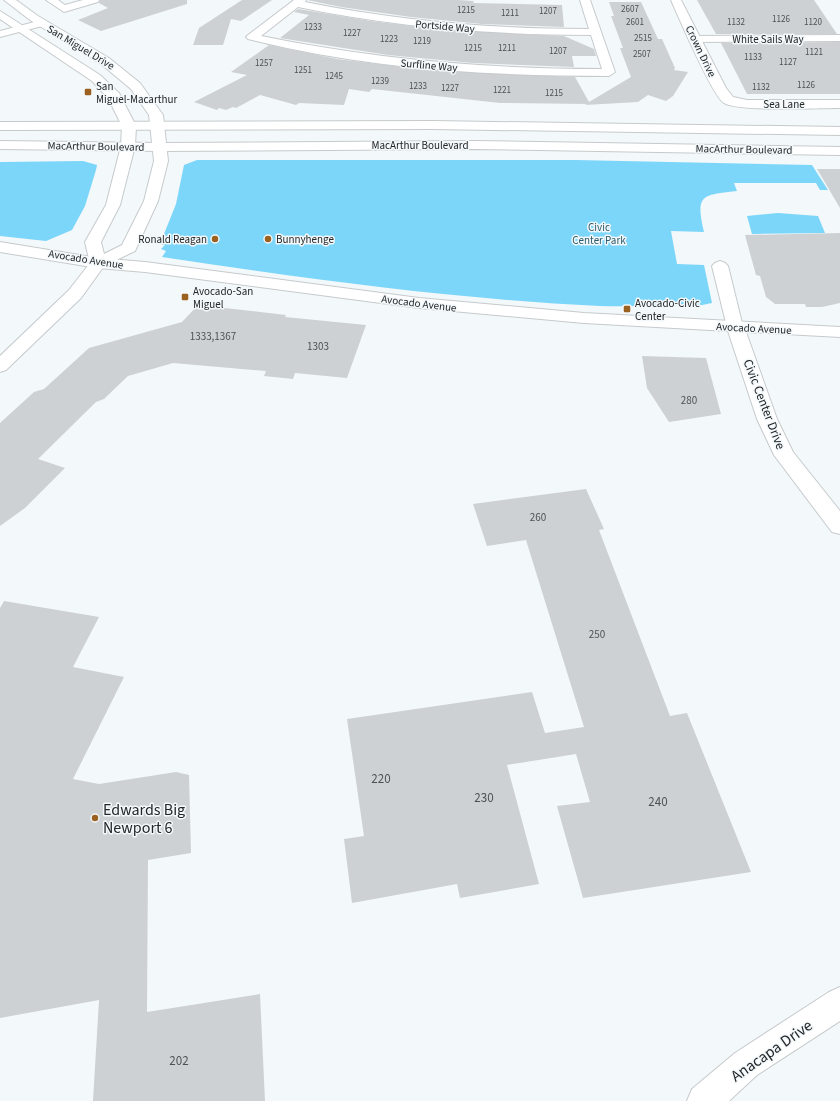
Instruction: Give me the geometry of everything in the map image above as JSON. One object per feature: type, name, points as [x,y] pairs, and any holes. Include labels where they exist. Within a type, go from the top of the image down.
[{"type":"main road","name":"San Miguel Drive","points":[[0,366],[75,294],[98,264],[129,248],[151,201],[161,164],[161,147],[156,114],[136,86],[118,70],[84,47],[38,21],[9,0]]},
{"type":"main road","name":"Crown Drive","points":[[676,0],[720,89],[729,100]]},
{"type":"main road","name":"San Miguel Drive","points":[[0,14],[96,78],[114,96],[129,126],[128,146],[113,205],[93,242],[98,264]]},
{"type":"main road","name":"Sea Lane","points":[[729,100],[747,104],[840,104]]},
{"type":"main road","name":"MacArthur Boulevard","points":[[0,126],[433,125],[840,131]]},
{"type":"main road","name":"MacArthur Boulevard","points":[[0,145],[161,147],[473,145],[840,151]]},
{"type":"main road","name":"Avocado Avenue","points":[[0,247],[98,264],[145,267],[412,303],[501,312],[840,332]]},
{"type":"main road","name":"Civic Center Drive","points":[[735,327],[767,419],[784,455],[840,526]]},
{"type":"main road","name":"Anacapa Drive","points":[[704,1101],[746,1064],[840,1003]]},
{"type":"street","points":[[51,0],[64,9],[94,0]]},
{"type":"street","points":[[584,0],[595,32]]},
{"type":"street","name":"Portside Way","points":[[299,1],[362,16],[436,26],[515,31],[595,32]]},
{"type":"street","name":"Surfline Way","points":[[299,1],[252,37],[338,54],[422,65],[504,71],[609,72],[595,32]]},
{"type":"street","points":[[0,27],[16,26],[38,21]]},
{"type":"street","points":[[0,34],[16,26]]},
{"type":"street","name":"White Sails Way","points":[[696,39],[840,38]]},
{"type":"street","name":"Civic Center Drive","points":[[720,266],[735,327]]},
{"type":"green space","name":"Civic Center Park","points":[[197,160],[576,160],[812,165],[828,190],[820,190],[816,183],[734,183],[737,191],[709,196],[701,203],[700,210],[704,232],[671,231],[677,264],[704,265],[712,303],[702,305],[600,306],[545,303],[380,287],[162,257],[166,251],[161,249],[165,245],[160,244],[176,204],[184,165]]},
{"type":"green space","points":[[83,161],[97,165],[85,206],[72,230],[46,241],[0,236],[0,162]]},
{"type":"green space","points":[[778,213],[818,216],[825,233],[752,234],[747,216]]},
{"type":"building","points":[[100,0],[187,0],[187,4],[101,31],[78,20],[108,8],[99,3]]},
{"type":"building","points":[[242,0],[272,0],[241,21],[231,19],[223,45],[193,45],[199,28]]},
{"type":"building","points":[[307,0],[458,0],[474,1],[473,3],[562,5],[564,27],[482,24],[411,17],[341,7]]},
{"type":"building","points":[[697,0],[814,0],[837,34],[716,34]]},
{"type":"building","points":[[609,2],[641,2],[658,39],[662,39],[675,68],[674,70],[688,72],[673,96],[666,101],[648,95],[638,102],[585,105],[587,104],[500,103],[372,89],[369,92],[349,89],[344,105],[299,103],[296,105],[260,95],[236,108],[233,107],[226,110],[219,108],[217,110],[194,102],[247,75],[231,72],[269,45],[337,59],[427,70],[575,77],[589,102],[631,77],[620,48],[623,48],[611,16],[614,16]]},
{"type":"building","points":[[298,9],[371,21],[444,30],[564,36],[594,49],[596,56],[572,56],[574,67],[473,63],[388,55],[280,38],[309,15],[294,12]]},
{"type":"building","points":[[840,42],[840,94],[747,94],[721,43]]},
{"type":"building","points":[[817,169],[840,169],[840,208]]},
{"type":"building","points":[[840,233],[840,303],[822,307],[806,307],[805,304],[775,304],[766,297],[760,276],[756,275],[745,235]]},
{"type":"building","points":[[198,305],[286,315],[285,317],[366,325],[347,378],[295,373],[293,379],[264,376],[266,371],[173,363],[128,376],[104,399],[96,402],[38,459],[65,468],[25,508],[0,526],[0,423],[34,392],[44,389],[89,348],[182,322]]},
{"type":"building","points":[[642,356],[706,358],[721,414],[669,422],[647,388]]},
{"type":"building","points":[[586,489],[604,529],[599,530],[670,716],[687,713],[751,872],[583,898],[557,806],[590,802],[576,754],[507,765],[539,884],[460,898],[457,884],[352,903],[344,839],[364,836],[347,719],[532,692],[545,733],[584,727],[526,540],[487,546],[473,504]]},
{"type":"building","name":"Edwards Big Newport 6","points":[[4,601],[99,617],[73,667],[124,677],[73,779],[99,784],[176,772],[189,775],[191,853],[148,860],[147,1012],[260,994],[265,1101],[93,1101],[99,1000],[0,1018],[0,608]]},
{"type":"place","name":"San Miguel-Macarthur","points":[[88,92]]},
{"type":"place","name":"Ronald Reagan","points":[[215,239]]},
{"type":"place","name":"Bunnyhenge","points":[[268,239]]},
{"type":"place","name":"Avocado-San Miguel","points":[[185,297]]},
{"type":"place","name":"Avocado-Civic Center","points":[[627,309]]},
{"type":"place","name":"Edwards Big Newport 6","points":[[95,818]]}]
